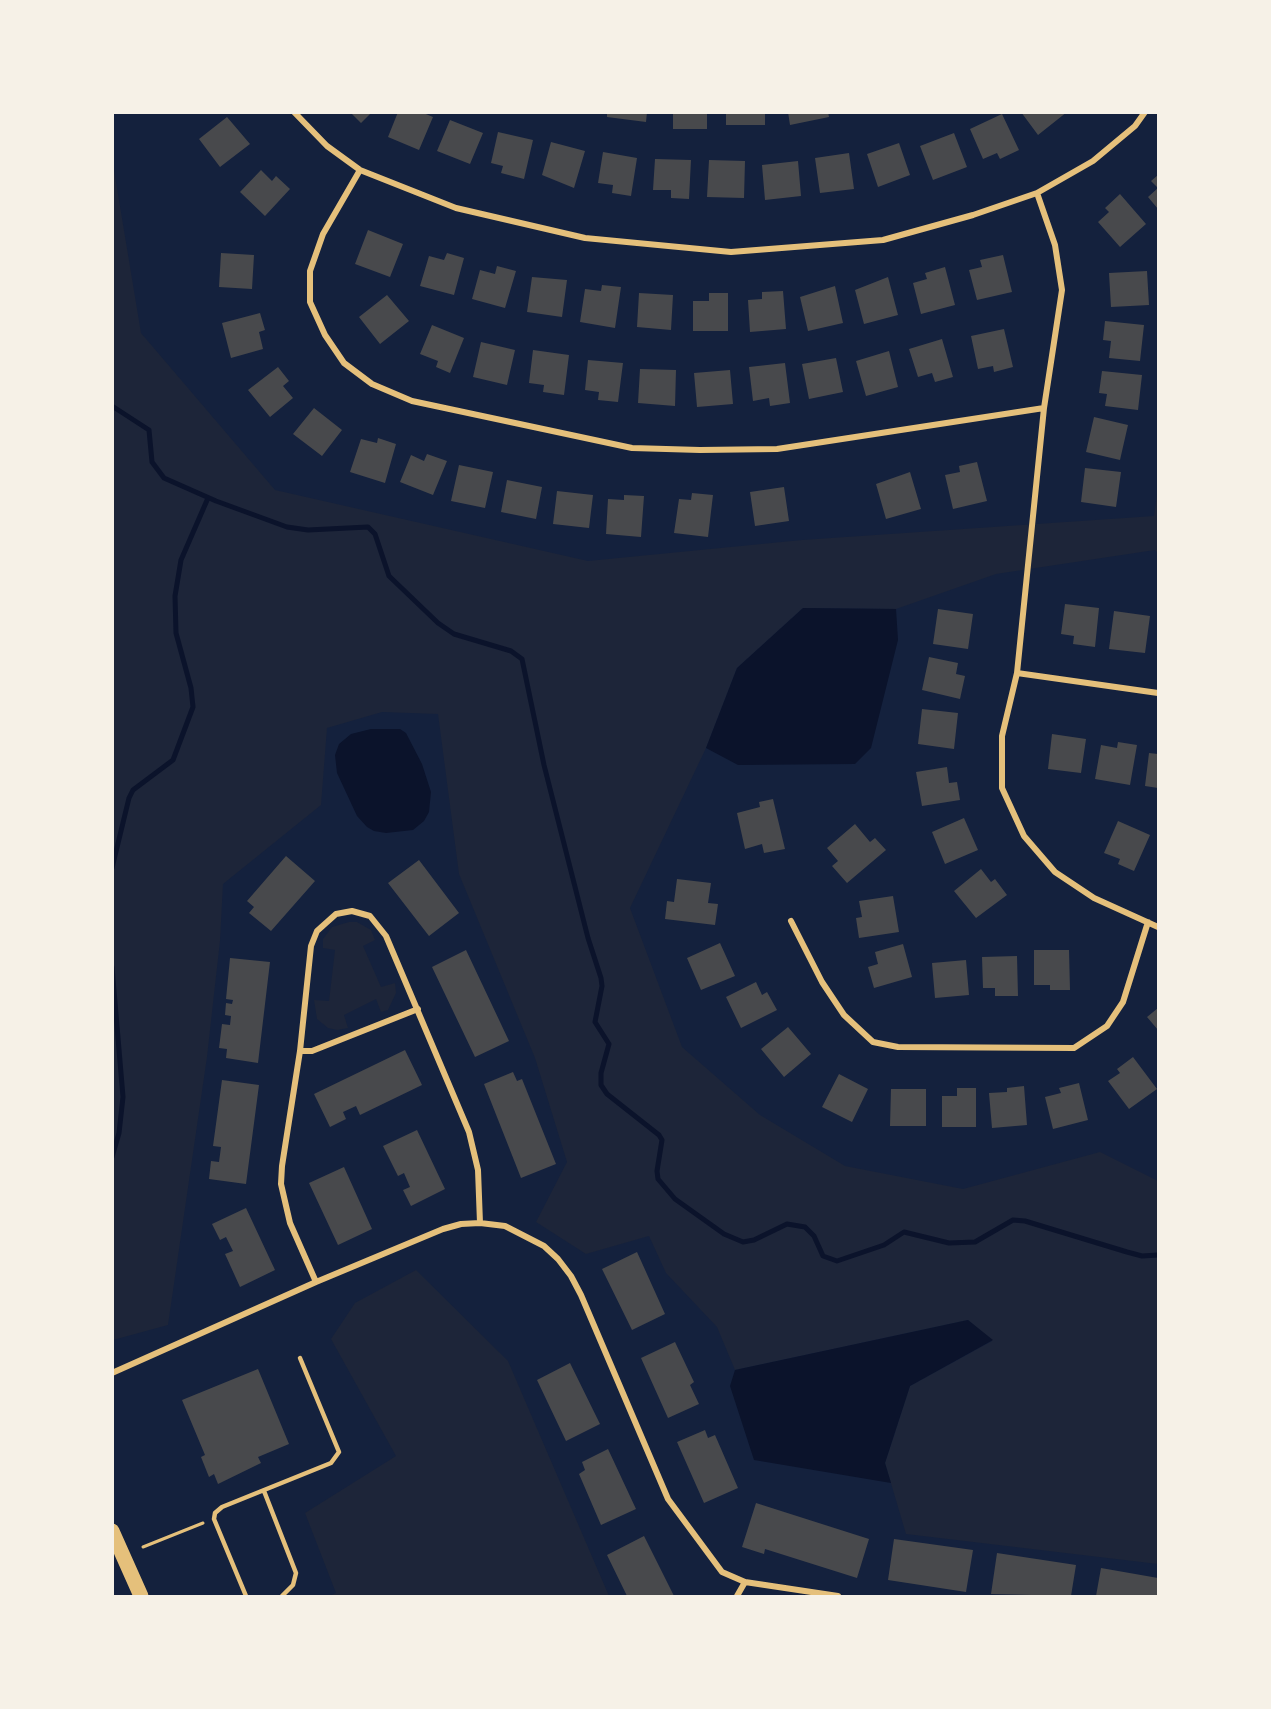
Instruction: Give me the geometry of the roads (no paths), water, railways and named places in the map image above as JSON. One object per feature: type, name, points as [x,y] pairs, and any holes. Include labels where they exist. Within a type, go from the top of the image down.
[{"type":"main road","points":[[112,1531],[141,1596]]},
{"type":"street","points":[[294,112],[327,146],[360,170],[456,208],[585,238],[731,252],[883,240],[973,215],[1037,193],[1093,161],[1135,126],[1145,112]]},
{"type":"street","points":[[360,170],[323,234],[310,271],[310,302],[326,335],[344,363],[372,384],[412,401],[632,448],[700,450],[777,449],[1044,408]]},
{"type":"street","points":[[1037,193],[1054,245],[1062,290],[1044,408],[1017,673],[1002,736],[1002,788],[1024,836],[1055,872],[1094,898],[1158,927]]},
{"type":"street","points":[[1017,673],[1158,693]]},
{"type":"street","points":[[316,1282],[290,1223],[282,1184],[313,939],[323,923],[336,914],[362,912],[377,922],[461,1109],[474,1149],[480,1223]]},
{"type":"street","points":[[791,921],[822,982],[844,1015],[873,1042],[898,1047],[1074,1048],[1107,1026],[1123,1002],[1148,922]]},
{"type":"street","points":[[300,1051],[312,1051],[418,1010]]},
{"type":"street","points":[[112,1373],[316,1282],[443,1230],[480,1223],[505,1226],[532,1238],[564,1267],[581,1295],[668,1499],[722,1572],[745,1582],[838,1596]]},
{"type":"street","points":[[737,1596],[745,1582]]},
{"type":"lane","points":[[246,1596],[214,1519],[215,1513],[222,1507],[331,1463],[338,1455],[338,1443],[300,1358]]},
{"type":"lane","points":[[264,1491],[296,1573],[293,1585],[282,1596]]},
{"type":"waterway","points":[[112,406],[149,430],[152,462],[164,478],[216,501],[287,527],[308,530],[368,527],[375,534],[389,576],[438,623],[454,634],[511,651],[522,659],[544,765],[588,938],[601,978],[602,986],[595,1022],[609,1044],[601,1073],[601,1085],[607,1094],[659,1135],[662,1140],[657,1171],[658,1179],[675,1199],[724,1234],[743,1242],[754,1240],[787,1224],[805,1227],[814,1236],[823,1256],[837,1261],[884,1245],[904,1232],[949,1243],[975,1242],[1013,1220],[1025,1221],[1142,1256],[1158,1255]]},
{"type":"waterway","points":[[112,868],[133,790],[173,760],[193,707],[191,688],[176,633],[175,596],[181,560],[208,498]]},
{"type":"waterway","points":[[112,967],[123,1097],[119,1133],[112,1157]]}]
